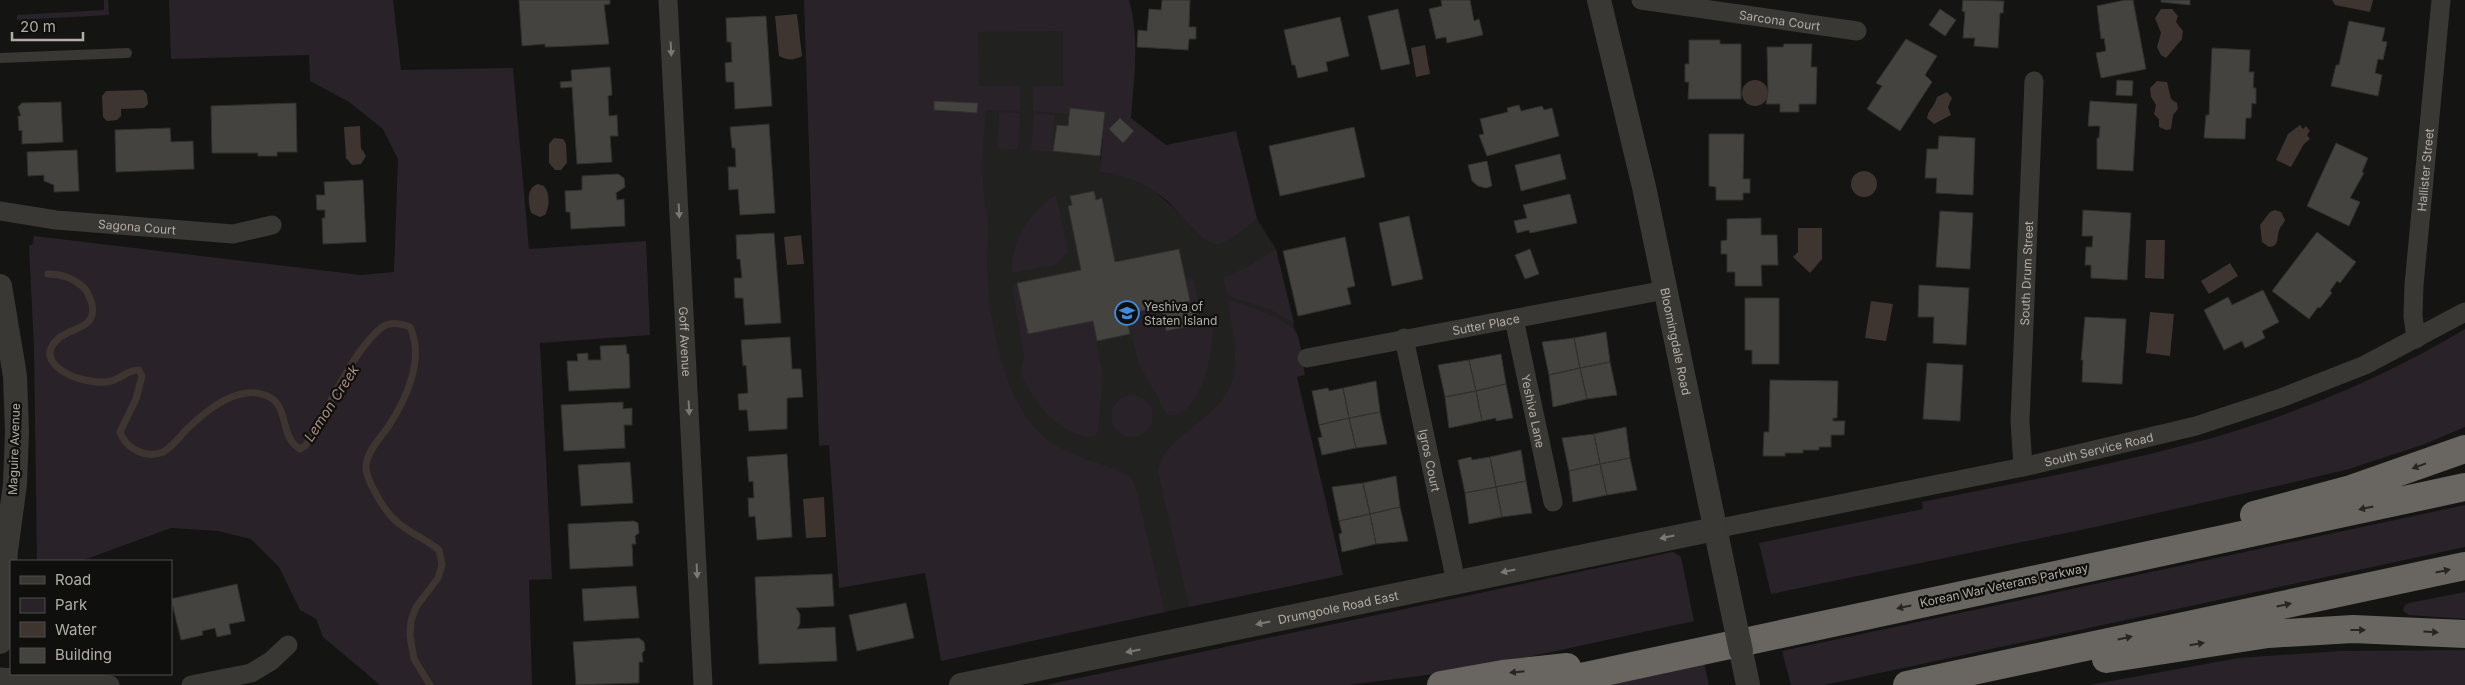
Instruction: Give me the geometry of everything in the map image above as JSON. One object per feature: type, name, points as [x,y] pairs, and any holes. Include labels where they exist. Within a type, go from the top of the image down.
[{"type":"highway","points":[[2071,570],[2278,507],[2351,489],[2465,449]]},
{"type":"highway","name":"Korean War Veterans Parkway","points":[[1544,685],[2071,570],[2465,487]]},
{"type":"highway","points":[[1906,685],[2465,566]]},
{"type":"highway","points":[[1940,678],[2134,656],[2268,634],[2353,629],[2465,634]]},
{"type":"highway","points":[[1441,685],[1503,674],[1687,654]]},
{"type":"street","name":"Goff Avenue","points":[[668,0],[703,685]]},
{"type":"street","name":"Bloomingdale Road","points":[[1599,0],[1644,187],[1748,685]]},
{"type":"street","name":"Sarcona Court","points":[[1642,0],[1857,31]]},
{"type":"street","name":"Hallister Street","points":[[2416,339],[2413,295],[2441,0]]},
{"type":"street","name":"South Drum Street","points":[[2023,467],[2020,421],[2034,81]]},
{"type":"street","name":"Sagona Court","points":[[0,211],[56,220],[233,234],[272,225]]},
{"type":"street","name":"Maguire Avenue","points":[[0,286],[15,376],[17,432],[15,484],[3,551],[0,642]]},
{"type":"street","name":"Sutter Place","points":[[1307,358],[1404,338],[1665,290]]},
{"type":"street","name":"South Service Road","points":[[1715,529],[2023,467],[2157,436],[2236,414],[2348,372],[2416,339],[2465,312]]},
{"type":"street","name":"Yeshiva Lane","points":[[1514,319],[1553,502]]},
{"type":"street","name":"Igros Court","points":[[1404,338],[1456,582]]},
{"type":"street","name":"Drumgoole Road East","points":[[961,685],[1715,529]]},
{"type":"street","points":[[191,685],[252,673],[271,661],[288,645]]},
{"type":"street","points":[[0,677],[110,685]]},
{"type":"lane","points":[[0,58],[127,53]]},
{"type":"shaded area","name":"Yeshiva of Staten Island","points":[[968,28],[1000,31],[1063,31],[1063,63],[1105,112],[1100,156],[1102,172],[1121,175],[1151,188],[1212,244],[1223,242],[1257,219],[1276,249],[1305,375],[1296,376],[1188,602],[1189,607],[1149,615],[1016,438],[934,110],[934,101]]},
{"type":"green space","points":[[104,0],[108,0],[109,15],[17,20],[17,15],[104,10]]},
{"type":"green space","points":[[169,0],[393,0],[401,70],[513,68],[529,249],[646,241],[650,335],[540,343],[552,579],[529,580],[532,685],[380,685],[323,637],[316,619],[300,610],[279,567],[251,539],[218,531],[171,528],[84,560],[37,560],[34,349],[29,246],[33,244],[34,236],[361,275],[394,272],[398,159],[383,129],[349,102],[310,81],[309,55],[171,59]]},
{"type":"green space","points":[[804,0],[1129,0],[1135,44],[1135,74],[1131,118],[1166,145],[1236,131],[1257,219],[1224,242],[1213,244],[1208,242],[1170,203],[1158,194],[1136,181],[1100,170],[1105,112],[1071,108],[1070,114],[1033,111],[1033,86],[1063,86],[1063,31],[978,32],[979,86],[1020,86],[1020,111],[986,110],[983,169],[985,205],[988,219],[987,273],[993,324],[999,351],[1017,400],[1030,421],[1045,438],[1065,451],[1131,477],[1137,493],[1165,612],[941,661],[925,573],[839,588],[829,445],[819,446]],"holes":[[[934,101],[978,104],[977,112],[934,110]]]},
{"type":"green space","points":[[999,112],[1020,113],[1018,150],[997,148]]},
{"type":"green space","points":[[1034,113],[1055,115],[1052,152],[1031,150]]},
{"type":"green space","points":[[1056,195],[1068,252],[1055,265],[1012,273],[1014,250],[1024,228],[1038,210]]},
{"type":"green space","points":[[1276,249],[1294,323],[1269,309],[1228,296],[1223,278],[1247,267]]},
{"type":"green space","points":[[1193,278],[1203,320],[1213,330],[1211,354],[1203,383],[1197,396],[1189,406],[1179,413],[1168,415],[1139,365],[1126,314],[1185,279]]},
{"type":"green space","points":[[1017,283],[1028,334],[1093,321],[1103,377],[1098,432],[1096,435],[1089,437],[1080,435],[1058,424],[1035,400],[1024,381],[1020,371],[1024,358],[1012,284]]},
{"type":"green space","points":[[1228,300],[1254,308],[1274,317],[1291,327],[1298,336],[1305,375],[1297,377],[1343,575],[1189,607],[1158,472],[1162,459],[1169,448],[1216,407],[1232,381],[1235,351]]},
{"type":"green space","points":[[2465,329],[2465,427],[2425,444],[2349,469],[2286,484],[2095,527],[1771,594],[1759,543],[1923,509],[1922,502],[2120,461],[2222,435],[2294,411],[2364,382],[2398,366]]},
{"type":"green space","points":[[1132,395],[1147,401],[1153,416],[1147,431],[1132,437],[1117,431],[1111,416],[1117,401]]},
{"type":"green space","points":[[2465,505],[2465,547],[1824,685],[1791,685],[1782,651]]},
{"type":"green space","points":[[1673,552],[1681,557],[1694,621],[1474,669],[1348,685],[1046,685]]},
{"type":"green space","points":[[2465,592],[2465,619],[2409,615],[2403,611],[2405,605],[2409,603]]},
{"type":"green space","points":[[2465,650],[2465,685],[2089,685],[2239,658],[2340,651]]},
{"type":"green space","points":[[1704,663],[1709,685],[1597,685]]},
{"type":"water","points":[[2332,0],[2373,0],[2370,12],[2335,5]]},
{"type":"water","points":[[2161,9],[2172,9],[2178,16],[2176,22],[2183,31],[2182,39],[2166,58],[2161,55],[2157,47],[2161,33],[2155,18]]},
{"type":"water","points":[[797,14],[802,56],[796,59],[787,59],[779,56],[775,16]]},
{"type":"water","points":[[1425,45],[1430,74],[1416,77],[1411,48]]},
{"type":"water","points":[[1755,80],[1764,84],[1768,93],[1764,102],[1755,106],[1746,102],[1742,93],[1746,84]]},
{"type":"water","points":[[2157,81],[2167,82],[2171,99],[2177,103],[2178,109],[2173,115],[2171,129],[2166,130],[2159,127],[2159,119],[2154,114],[2156,105],[2151,97],[2150,88]]},
{"type":"water","points":[[143,90],[147,94],[148,104],[144,108],[121,109],[121,116],[117,120],[107,121],[103,117],[102,96],[106,91]]},
{"type":"water","points":[[1947,92],[1952,98],[1948,107],[1951,115],[1934,124],[1927,118],[1930,110],[1937,97]]},
{"type":"water","points":[[2300,125],[2303,129],[2306,126],[2310,131],[2307,135],[2310,139],[2304,144],[2291,167],[2276,160],[2288,134]]},
{"type":"water","points":[[360,126],[361,148],[366,156],[361,164],[352,165],[346,158],[344,127]]},
{"type":"water","points":[[554,138],[563,139],[566,144],[567,163],[561,170],[555,170],[549,163],[549,144]]},
{"type":"water","points":[[1864,171],[1873,175],[1877,184],[1873,193],[1864,197],[1855,193],[1851,184],[1855,175]]},
{"type":"water","points":[[538,184],[544,186],[549,200],[545,215],[540,217],[531,213],[529,200],[531,189]]},
{"type":"water","points":[[2275,210],[2281,212],[2285,220],[2280,229],[2276,244],[2269,247],[2262,242],[2260,225],[2270,212]]},
{"type":"water","points":[[1798,228],[1822,228],[1822,259],[1810,273],[1793,257],[1798,252]]},
{"type":"water","points":[[801,235],[804,264],[787,265],[784,237]]},
{"type":"water","points":[[2146,240],[2165,240],[2164,279],[2145,278]]},
{"type":"water","points":[[2230,263],[2238,276],[2209,294],[2201,281]]},
{"type":"water","points":[[1871,301],[1893,304],[1886,341],[1865,338]]},
{"type":"water","points":[[2150,312],[2174,314],[2170,356],[2146,353]]},
{"type":"water","points":[[824,497],[826,537],[806,538],[803,499]]},
{"type":"building","points":[[519,0],[610,0],[610,4],[604,5],[609,44],[545,47],[545,44],[522,46]]},
{"type":"building","points":[[1162,0],[1190,0],[1189,27],[1196,27],[1196,39],[1189,39],[1188,50],[1137,47],[1138,30],[1147,31],[1149,9],[1161,10]]},
{"type":"building","points":[[1441,0],[1470,0],[1474,21],[1479,19],[1483,35],[1447,43],[1446,37],[1436,39],[1429,9],[1442,6]]},
{"type":"building","points":[[1963,0],[2004,1],[2003,13],[2000,13],[1998,48],[1974,46],[1975,38],[1963,38],[1965,12],[1962,11]]},
{"type":"building","points":[[2133,0],[2146,69],[2101,78],[2096,53],[2106,51],[2104,38],[2101,39],[2097,6]]},
{"type":"building","points":[[2161,0],[2190,0],[2190,5],[2161,2]]},
{"type":"building","points":[[1398,9],[1410,64],[1381,70],[1368,16]]},
{"type":"building","points":[[1940,9],[1956,20],[1945,36],[1929,25]]},
{"type":"building","points":[[766,16],[772,106],[735,109],[734,82],[726,82],[725,63],[732,62],[731,42],[727,42],[726,18]]},
{"type":"building","points":[[1340,17],[1349,56],[1326,62],[1328,71],[1298,78],[1295,65],[1292,65],[1284,30]]},
{"type":"building","points":[[2349,21],[2385,28],[2382,41],[2387,42],[2383,60],[2378,59],[2375,73],[2382,75],[2378,96],[2331,86],[2336,65],[2339,65]]},
{"type":"building","points":[[1906,39],[1937,56],[1925,75],[1932,82],[1900,131],[1867,109],[1882,86],[1876,83]]},
{"type":"building","points":[[1689,40],[1720,40],[1720,44],[1741,44],[1741,99],[1688,99],[1689,82],[1685,82],[1685,64],[1689,64]]},
{"type":"building","points":[[1784,44],[1812,44],[1811,67],[1817,67],[1816,104],[1799,104],[1799,112],[1780,112],[1780,104],[1766,104],[1768,92],[1767,47],[1783,47]]},
{"type":"building","points":[[2212,48],[2250,50],[2249,72],[2254,72],[2253,88],[2256,88],[2256,104],[2252,103],[2251,118],[2246,118],[2245,139],[2204,138],[2206,115],[2209,115]]},
{"type":"building","points":[[610,67],[612,95],[608,96],[609,116],[617,115],[618,136],[610,136],[612,162],[577,164],[572,87],[561,88],[560,82],[572,81],[571,70]]},
{"type":"building","points":[[2117,80],[2133,81],[2132,96],[2116,95]]},
{"type":"building","points":[[934,101],[978,103],[977,113],[934,110]]},
{"type":"building","points":[[2090,101],[2137,104],[2133,171],[2097,169],[2097,138],[2099,138],[2100,126],[2088,126]]},
{"type":"building","points":[[61,102],[63,142],[22,144],[22,130],[19,131],[18,116],[21,116],[18,107],[22,103]]},
{"type":"building","points":[[296,103],[297,152],[277,152],[277,156],[258,156],[258,153],[212,153],[211,106]]},
{"type":"building","points":[[1519,105],[1521,111],[1542,106],[1544,110],[1552,108],[1559,136],[1487,156],[1479,135],[1484,134],[1480,119],[1508,112],[1507,108]]},
{"type":"building","points":[[1070,108],[1105,112],[1100,156],[1053,151],[1057,125],[1068,126]]},
{"type":"building","points":[[1120,118],[1134,131],[1123,143],[1109,129]]},
{"type":"building","points":[[769,124],[775,213],[740,215],[738,189],[729,190],[728,167],[736,167],[735,148],[732,148],[730,127]]},
{"type":"building","points":[[1354,127],[1365,177],[1280,196],[1269,146]]},
{"type":"building","points":[[170,128],[171,142],[193,141],[194,169],[116,172],[115,130]]},
{"type":"building","points":[[1709,134],[1744,134],[1743,179],[1750,179],[1750,193],[1743,193],[1743,200],[1716,200],[1716,187],[1709,186]]},
{"type":"building","points":[[1939,136],[1975,138],[1973,195],[1936,193],[1937,178],[1925,178],[1927,149],[1938,149]]},
{"type":"building","points":[[2336,143],[2368,158],[2362,172],[2364,173],[2350,198],[2360,202],[2349,226],[2307,206]]},
{"type":"building","points":[[77,150],[79,191],[54,192],[54,185],[44,181],[44,175],[28,176],[27,152]]},
{"type":"building","points":[[1560,154],[1566,179],[1521,191],[1515,165]]},
{"type":"building","points":[[1487,161],[1492,186],[1486,188],[1478,186],[1472,181],[1468,165]]},
{"type":"building","points":[[618,174],[624,178],[625,187],[616,193],[617,200],[624,199],[625,226],[571,229],[570,212],[566,212],[565,191],[582,190],[582,176]]},
{"type":"building","points":[[363,180],[366,242],[323,244],[322,218],[325,218],[325,210],[317,210],[316,195],[325,195],[324,182]]},
{"type":"building","points":[[1094,191],[1096,200],[1102,198],[1115,262],[1179,249],[1190,301],[1126,314],[1130,334],[1097,341],[1093,321],[1028,334],[1017,283],[1081,270],[1068,206],[1072,205],[1070,196]]},
{"type":"building","points":[[1570,194],[1577,223],[1530,233],[1529,230],[1517,233],[1514,221],[1527,218],[1523,205]]},
{"type":"building","points":[[2083,210],[2131,213],[2127,280],[2091,278],[2091,265],[2085,265],[2086,247],[2092,247],[2093,236],[2082,236]]},
{"type":"building","points":[[1940,211],[1973,213],[1970,269],[1936,267]]},
{"type":"building","points":[[1409,216],[1423,279],[1392,286],[1379,223]]},
{"type":"building","points":[[1761,218],[1761,235],[1777,235],[1778,265],[1761,265],[1762,286],[1735,286],[1735,272],[1727,272],[1727,254],[1721,254],[1721,241],[1727,240],[1727,219]]},
{"type":"building","points":[[2317,232],[2356,262],[2340,283],[2337,281],[2330,291],[2332,293],[2309,319],[2272,291]]},
{"type":"building","points":[[774,233],[781,323],[745,325],[743,298],[735,298],[734,278],[742,278],[740,259],[737,259],[736,235]]},
{"type":"building","points":[[1345,237],[1355,286],[1347,288],[1351,304],[1298,316],[1283,251]]},
{"type":"building","points":[[1530,249],[1539,274],[1525,279],[1515,255]]},
{"type":"building","points":[[1919,285],[1969,288],[1966,345],[1933,343],[1934,317],[1918,317]]},
{"type":"building","points":[[2263,290],[2279,322],[2262,331],[2265,338],[2245,348],[2242,341],[2224,350],[2204,310],[2228,297],[2232,305]]},
{"type":"building","points":[[1745,298],[1779,298],[1779,364],[1752,364],[1752,350],[1745,350]]},
{"type":"building","points":[[1195,305],[1199,324],[1166,331],[1162,312]]},
{"type":"building","points":[[2085,317],[2126,319],[2122,384],[2082,382],[2083,360],[2081,360]]},
{"type":"building","points":[[1606,332],[1610,362],[1580,368],[1574,338]]},
{"type":"building","points":[[790,337],[792,369],[801,369],[803,397],[787,398],[787,429],[749,431],[747,410],[739,410],[738,394],[748,393],[746,365],[743,366],[741,340]]},
{"type":"building","points":[[1574,338],[1580,368],[1549,375],[1542,342]]},
{"type":"building","points":[[626,345],[627,354],[629,354],[630,388],[569,391],[567,361],[578,361],[577,354],[588,353],[588,360],[601,360],[600,346]]},
{"type":"building","points":[[1501,354],[1506,384],[1476,391],[1469,360]]},
{"type":"building","points":[[1469,360],[1476,391],[1445,397],[1438,365]]},
{"type":"building","points":[[1610,362],[1617,395],[1587,399],[1580,368]]},
{"type":"building","points":[[1927,363],[1963,365],[1960,421],[1923,419]]},
{"type":"building","points":[[1580,368],[1587,399],[1553,407],[1549,375]]},
{"type":"building","points":[[1770,380],[1838,381],[1837,418],[1833,418],[1833,421],[1845,421],[1844,435],[1831,435],[1831,447],[1819,447],[1819,450],[1803,450],[1803,453],[1785,453],[1785,456],[1763,456],[1764,432],[1769,432]]},
{"type":"building","points":[[1376,381],[1380,412],[1349,418],[1343,388]]},
{"type":"building","points":[[1506,384],[1513,418],[1496,421],[1496,418],[1482,421],[1476,391]]},
{"type":"building","points":[[1328,388],[1329,391],[1343,388],[1349,418],[1319,425],[1312,391]]},
{"type":"building","points":[[1476,391],[1482,421],[1449,428],[1445,397]]},
{"type":"building","points":[[623,402],[623,409],[632,408],[632,425],[624,425],[625,448],[564,451],[561,405]]},
{"type":"building","points":[[1380,412],[1387,444],[1356,448],[1349,418]]},
{"type":"building","points":[[1349,418],[1356,448],[1322,455],[1318,438],[1322,437],[1319,425]]},
{"type":"building","points":[[1626,427],[1630,458],[1600,464],[1594,434]]},
{"type":"building","points":[[1594,434],[1600,464],[1569,471],[1562,438]]},
{"type":"building","points":[[1521,450],[1526,481],[1496,487],[1490,457]]},
{"type":"building","points":[[787,454],[792,537],[757,540],[755,516],[749,517],[748,498],[754,498],[753,481],[749,482],[747,457]]},
{"type":"building","points":[[1471,457],[1472,460],[1490,457],[1496,487],[1465,493],[1458,460]]},
{"type":"building","points":[[1630,458],[1637,490],[1607,495],[1600,464]]},
{"type":"building","points":[[630,462],[633,503],[581,506],[578,465]]},
{"type":"building","points":[[1600,464],[1607,495],[1573,502],[1569,471]]},
{"type":"building","points":[[1396,476],[1400,507],[1370,514],[1363,483]]},
{"type":"building","points":[[1526,481],[1532,513],[1502,517],[1496,487]]},
{"type":"building","points":[[1363,483],[1370,514],[1339,521],[1332,487]]},
{"type":"building","points":[[1496,487],[1502,517],[1469,524],[1465,493]]},
{"type":"building","points":[[1400,507],[1408,541],[1376,544],[1370,514]]},
{"type":"building","points":[[1370,514],[1376,544],[1342,552],[1339,534],[1342,533],[1339,521]]},
{"type":"building","points":[[634,521],[638,523],[639,533],[635,536],[636,544],[632,544],[633,566],[570,569],[568,524]]},
{"type":"building","points":[[832,574],[834,606],[796,608],[800,614],[800,624],[797,629],[835,627],[837,661],[759,664],[755,577]]},
{"type":"building","points":[[237,584],[245,621],[229,624],[231,634],[217,637],[215,628],[202,631],[203,635],[181,640],[172,599]]},
{"type":"building","points":[[636,586],[639,618],[584,621],[582,589]]},
{"type":"building","points":[[906,603],[914,638],[857,651],[849,615]]},
{"type":"building","points":[[639,638],[644,642],[645,650],[642,653],[643,662],[639,662],[639,683],[576,685],[573,642]]},
{"type":"waterway","name":"Lemon Creek","points":[[48,274],[67,277],[83,287],[90,297],[93,312],[91,318],[83,326],[65,334],[53,345],[50,351],[53,363],[64,372],[77,378],[98,382],[111,381],[131,371],[139,370],[142,376],[136,399],[120,432],[132,448],[150,454],[157,454],[167,450],[188,428],[213,407],[233,396],[244,393],[265,395],[273,399],[282,413],[289,436],[300,449],[305,446],[312,436],[353,361],[363,347],[384,326],[394,323],[410,327],[414,339],[415,352],[414,366],[407,392],[395,416],[368,456],[366,467],[369,480],[381,503],[391,516],[400,525],[439,550],[442,565],[438,578],[416,607],[411,621],[410,636],[414,659],[430,685]]},
{"type":"place","name":"Yeshiva of Staten Island","points":[[1127,313]]}]
